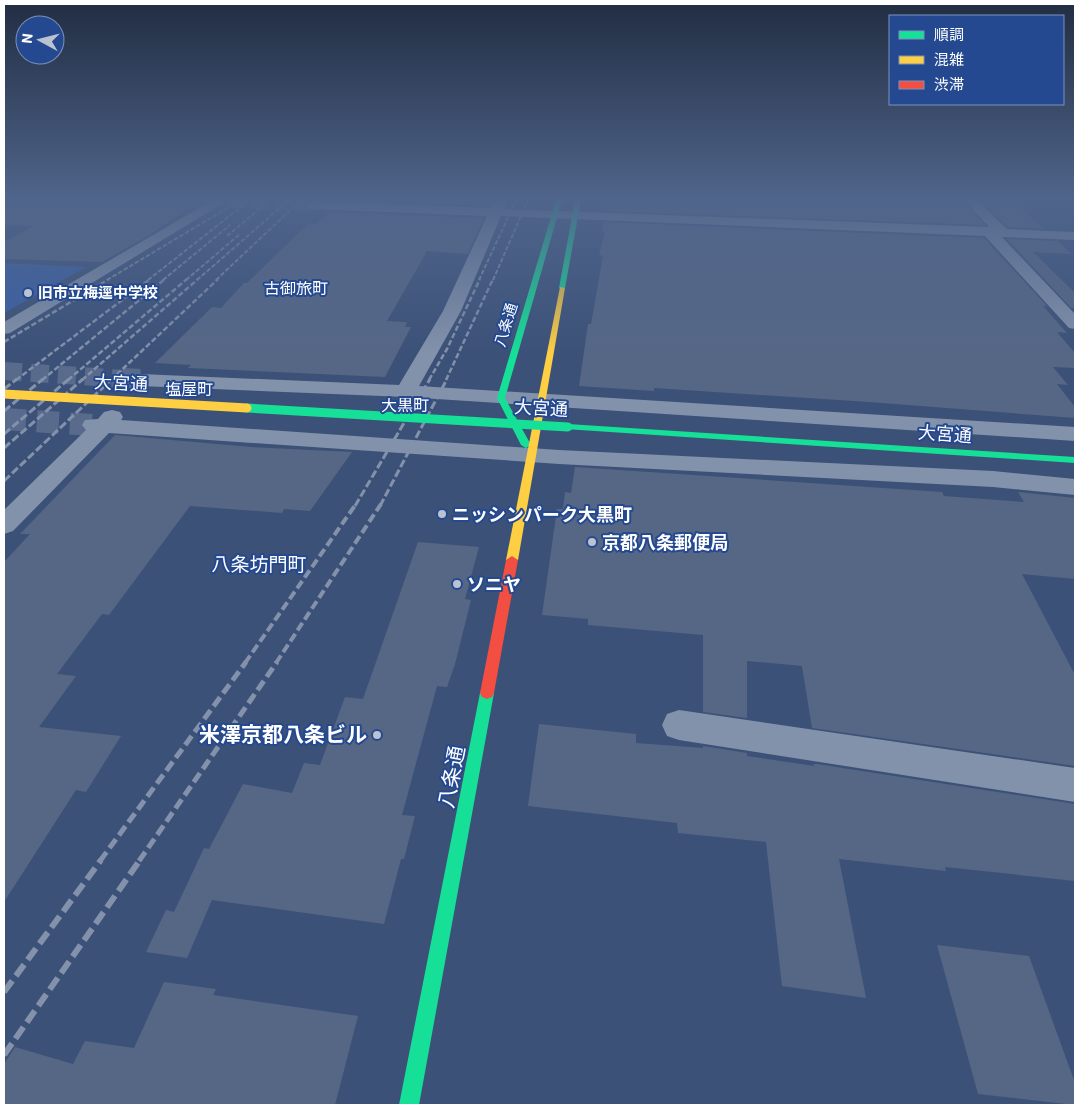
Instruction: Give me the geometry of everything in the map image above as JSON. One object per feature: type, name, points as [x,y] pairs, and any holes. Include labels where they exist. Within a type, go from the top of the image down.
[{"type":"street","points":[[4,329],[136,252]]},
{"type":"street","points":[[406,391],[452,311],[478,252]]},
{"type":"street","name":"八条通","points":[[501,398],[544,252]]},
{"type":"street","name":"八条通","points":[[408,1105],[532,455],[569,252]]},
{"type":"street","points":[[1013,252],[1075,324]]},
{"type":"street","points":[[4,526],[98,425],[145,380],[406,391],[1075,434]]},
{"type":"street","name":"大宮通","points":[[4,394],[568,427],[1075,460]]},
{"type":"street","points":[[501,398],[532,455]]},
{"type":"street","points":[[98,425],[532,455],[993,479],[1075,487]]},
{"type":"street","points":[[679,726],[1075,784]]},
{"type":"shaded area","name":"旧市立梅逕中学校","points":[[4,263],[86,267],[4,313]]},
{"type":"building","points":[[4,252],[120,252],[102,262],[4,259]]},
{"type":"building","points":[[279,252],[427,252],[387,321],[407,322],[405,327],[411,327],[385,377],[188,368],[191,365],[155,363],[212,307],[221,308],[244,283],[247,283]]},
{"type":"building","points":[[437,252],[469,252],[468,254]]},
{"type":"building","points":[[600,252],[997,252],[1047,306],[1043,306],[1067,333],[1057,332],[1075,353],[1075,368],[1053,367],[1068,385],[1057,384],[1075,407],[1075,418],[654,388],[654,391],[579,386],[588,324],[591,324],[603,256],[599,255]]},
{"type":"building","points":[[1019,252],[1070,252],[1072,254],[1033,252],[1075,293],[1075,308],[1071,308]]},
{"type":"building","points":[[115,435],[251,447],[352,452],[310,511],[284,509],[282,513],[190,506],[109,615],[102,614],[57,674],[76,676],[39,727],[121,736],[86,792],[76,790],[4,902],[4,562],[30,534],[20,534]]},
{"type":"building","points":[[575,467],[942,492],[944,496],[1024,502],[1018,492],[1075,498],[1075,579],[1022,574],[1075,675],[1075,766],[812,728],[802,666],[747,661],[747,718],[703,712],[703,635],[588,625],[588,619],[542,615],[557,509],[563,509],[565,492],[571,493]]},
{"type":"building","points":[[418,542],[479,547],[465,599],[471,600],[455,664],[447,687],[437,686],[402,815],[415,816],[404,859],[401,859],[384,924],[212,900],[187,958],[146,952],[166,910],[174,912],[204,848],[209,849],[243,784],[292,793],[304,763],[320,765],[345,697],[363,699]]},
{"type":"building","points":[[539,724],[636,734],[636,743],[703,748],[703,746],[747,753],[747,756],[814,766],[813,764],[817,764],[1075,804],[1075,881],[945,867],[946,871],[839,859],[866,998],[782,986],[766,842],[678,833],[677,823],[528,806]]},
{"type":"building","points":[[937,945],[1029,956],[1075,1083],[1075,1105],[978,1094]]},
{"type":"building","points":[[164,982],[216,989],[213,995],[358,1016],[335,1105],[4,1105],[4,1064],[15,1047],[73,1064],[85,1041],[134,1048]]},
{"type":"tunnel","points":[[4,371],[140,380],[123,379]]},
{"type":"tunnel","points":[[4,419],[93,425]]},
{"type":"railway","points":[[107,280],[154,252]]},
{"type":"railway","points":[[148,280],[184,252]]},
{"type":"railway","points":[[163,280],[197,252]]},
{"type":"railway","points":[[186,280],[219,252]]},
{"type":"railway","points":[[197,280],[229,252]]},
{"type":"railway","points":[[216,280],[246,252]]},
{"type":"railway","points":[[479,280],[492,252]]},
{"type":"railway","points":[[493,280],[505,252]]},
{"type":"railway","points":[[4,342],[109,279]]},
{"type":"railway","points":[[16,380],[150,279]]},
{"type":"railway","points":[[42,380],[165,279]]},
{"type":"railway","points":[[68,380],[187,279]]},
{"type":"railway","points":[[82,380],[198,279]]},
{"type":"railway","points":[[111,380],[218,279]]},
{"type":"railway","points":[[429,380],[447,349],[480,279]]},
{"type":"railway","points":[[446,380],[493,279]]},
{"type":"railway","points":[[4,389],[17,379]]},
{"type":"railway","points":[[4,411],[43,379]]},
{"type":"railway","points":[[4,434],[69,379]]},
{"type":"railway","points":[[4,448],[83,379]]},
{"type":"railway","points":[[4,481],[112,379]]},
{"type":"railway","points":[[355,506],[430,379]]},
{"type":"railway","points":[[380,506],[447,379]]},
{"type":"railway","points":[[245,663],[356,504]]},
{"type":"railway","points":[[276,663],[381,504]]},
{"type":"railway","points":[[100,861],[246,662]]},
{"type":"railway","points":[[139,861],[277,662]]},
{"type":"railway","points":[[4,992],[101,860]]},
{"type":"railway","points":[[4,1055],[140,860]]},
{"type":"traffic: fast","points":[[526,445],[501,398],[544,252]]},
{"type":"traffic: fast","points":[[562,288],[569,252]]},
{"type":"traffic: fast","points":[[247,408],[568,427]]},
{"type":"traffic: fast","points":[[568,427],[1075,460]]},
{"type":"traffic: fast","points":[[409,1105],[487,693]]},
{"type":"traffic: slow","points":[[512,560],[562,288]]},
{"type":"traffic: slow","points":[[4,394],[247,408]]},
{"type":"traffic: jam","points":[[487,693],[512,560]]},
{"type":"place","name":"旧市立梅逕中学校","points":[[28,293]]},
{"type":"place","name":"ニッシンパーク大黒町","points":[[442,514]]},
{"type":"place","name":"京都八条郵便局","points":[[592,542]]},
{"type":"place","name":"ソニヤ","points":[[457,584]]},
{"type":"place","name":"米澤京都八条ビル","points":[[377,735]]},
{"type":"district","name":"古御旅町","points":[[296,288]]},
{"type":"district","name":"塩屋町","points":[[189,389]]},
{"type":"district","name":"大黒町","points":[[405,405]]},
{"type":"district","name":"八条坊門町","points":[[259,564]]}]
